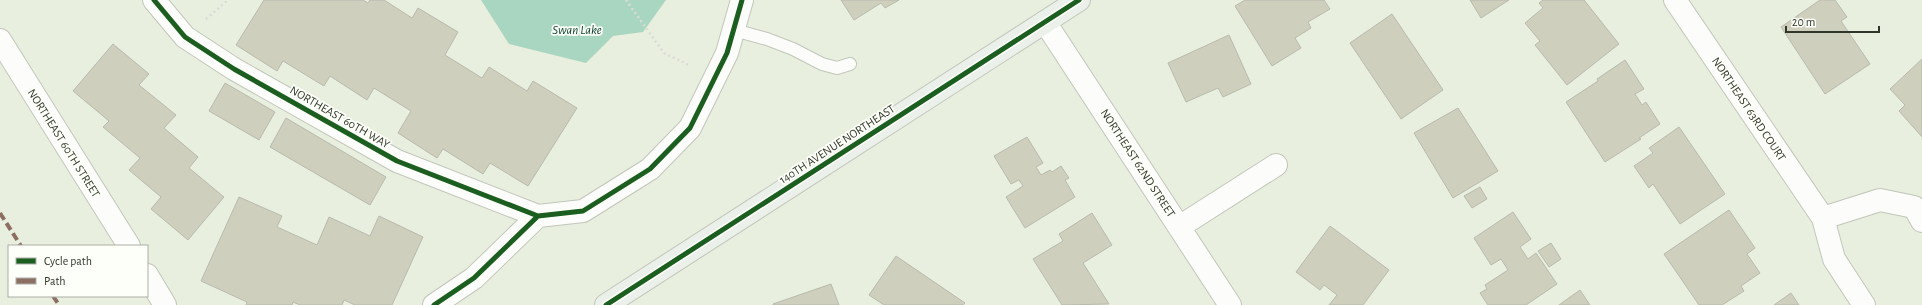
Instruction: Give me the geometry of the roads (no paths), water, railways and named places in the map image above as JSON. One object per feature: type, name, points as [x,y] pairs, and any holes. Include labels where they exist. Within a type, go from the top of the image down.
[{"type":"street","name":"NORTHEAST 60TH WAY","points":[[154,0],[185,36],[234,69],[397,161],[538,216]]},
{"type":"street","points":[[434,305],[474,278],[538,216],[583,211],[650,169],[690,128],[727,53],[742,0]]},
{"type":"street","name":"140TH AVENUE NORTHEAST","points":[[606,305],[1079,0]]},
{"type":"street","name":"NORTHEAST 63RD COURT","points":[[1675,0],[1823,218],[1834,259],[1864,305]]},
{"type":"street","name":"NORTHEAST 62ND STREET","points":[[1045,22],[1230,305]]},
{"type":"street","name":"NORTHEAST 60TH STREET","points":[[0,40],[128,245]]},
{"type":"street","points":[[1179,227],[1276,165]]},
{"type":"street","points":[[1823,218],[1880,200],[1914,207],[1922,221]]},
{"type":"street","points":[[148,278],[166,305]]},
{"type":"lane","points":[[734,30],[767,39],[793,49],[822,64],[837,68],[850,64]]},
{"type":"water","name":"Swan Lake","points":[[481,0],[666,0],[643,32],[613,36],[586,63],[509,44]]}]
